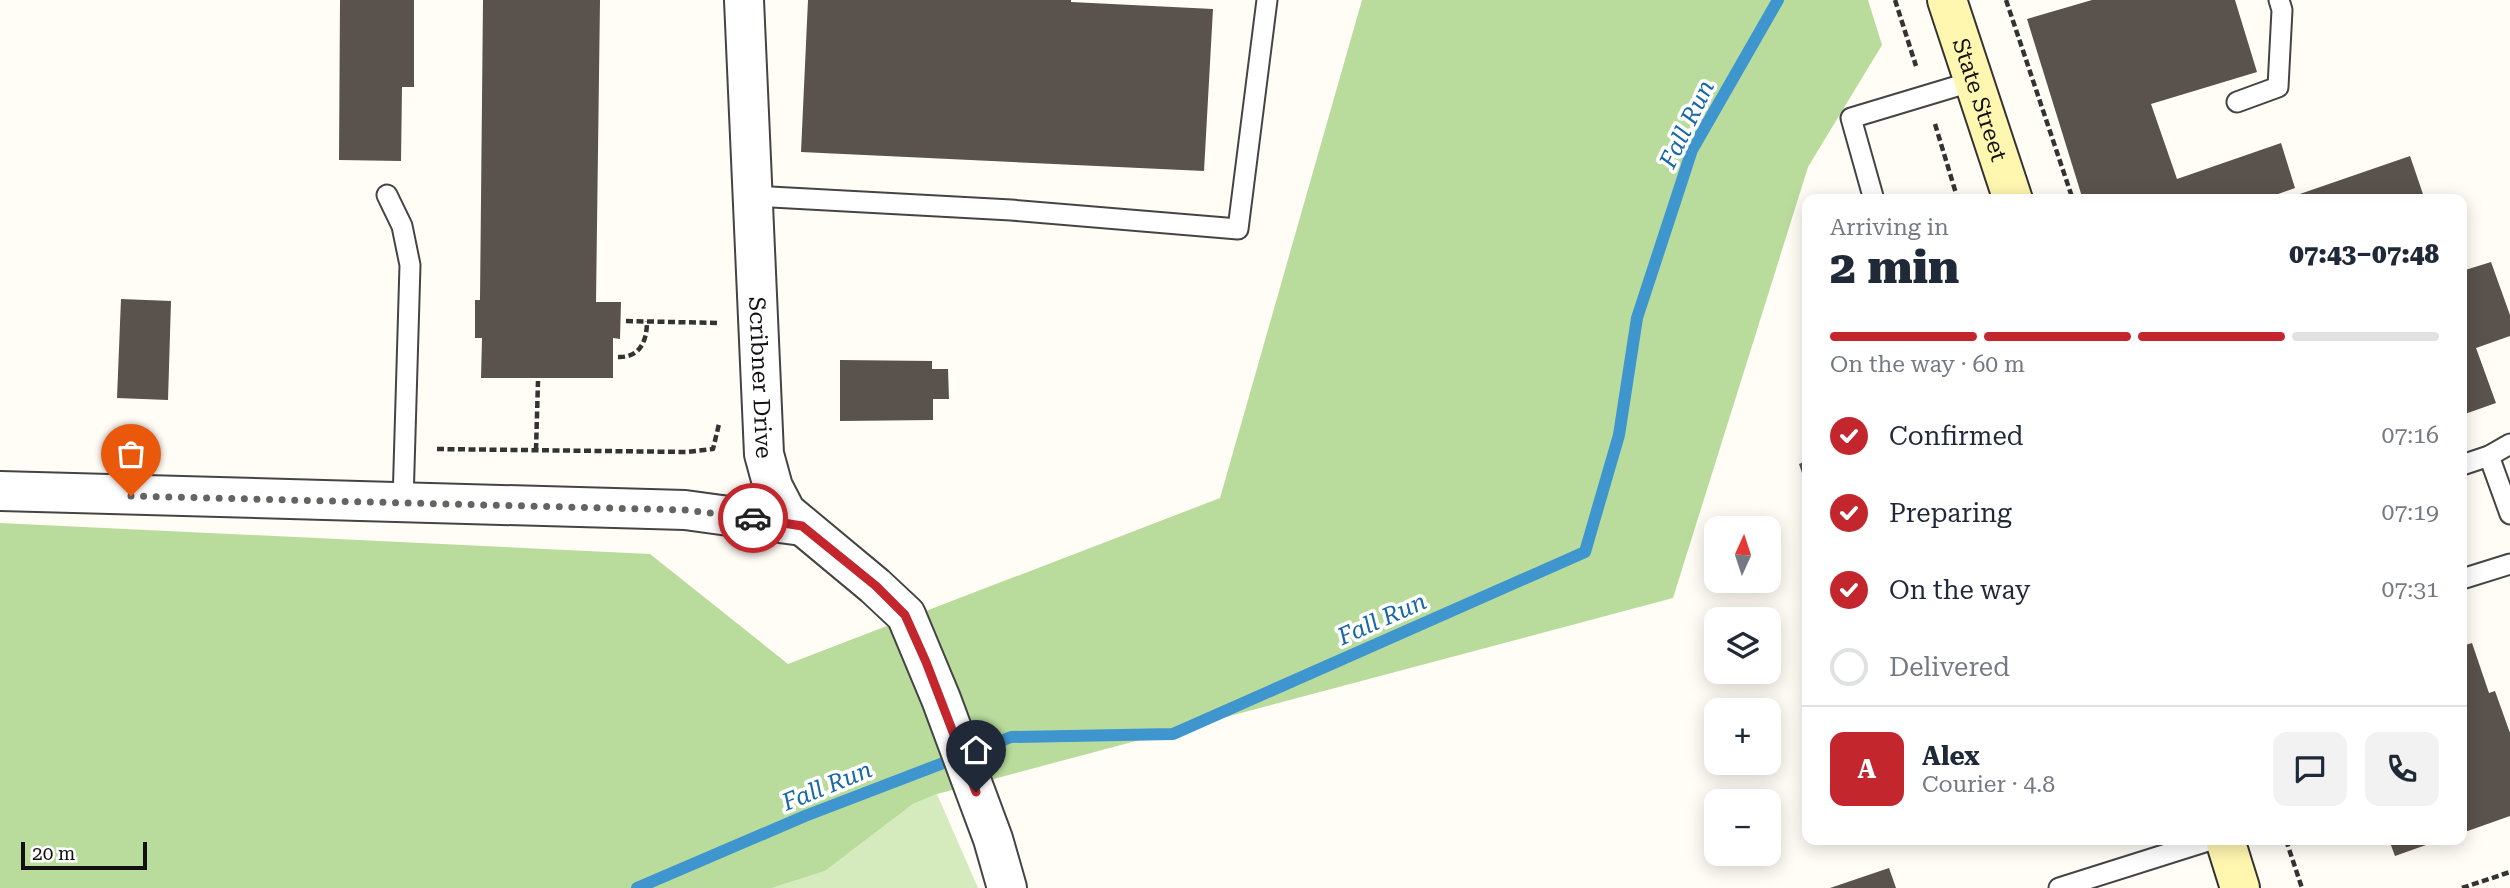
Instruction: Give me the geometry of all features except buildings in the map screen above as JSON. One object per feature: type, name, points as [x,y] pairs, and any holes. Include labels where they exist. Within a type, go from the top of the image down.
[{"type":"main road","name":"State Street","points":[[1947,0],[2011,194]]},
{"type":"main road","points":[[2227,845],[2241,888]]},
{"type":"street","name":"Scribner Drive","points":[[744,0],[764,454],[778,500],[786,512],[876,586],[905,615],[942,699],[993,839],[1007,888]]},
{"type":"street","points":[[0,491],[685,510],[802,526]]},
{"type":"lane","points":[[752,196],[1011,210],[1238,229],[1267,0]]},
{"type":"lane","points":[[2237,102],[2278,87],[2282,10],[2279,0]]},
{"type":"lane","points":[[1872,194],[1851,118],[1974,80]]},
{"type":"lane","points":[[387,195],[402,226],[410,264],[403,502]]},
{"type":"lane","points":[[2467,463],[2489,456],[2510,444]]},
{"type":"lane","points":[[2489,456],[2510,514]]},
{"type":"lane","points":[[2467,577],[2510,564]]},
{"type":"lane","points":[[2059,888],[2195,845]]},
{"type":"path","points":[[2006,0],[2071,194]]},
{"type":"path","points":[[626,321],[718,323],[719,335]]},
{"type":"path","points":[[618,358],[634,354],[644,345],[647,321]]},
{"type":"path","points":[[537,450],[538,381]]},
{"type":"path","points":[[436,449],[687,452],[713,449],[722,411]]},
{"type":"path","points":[[2288,845],[2302,888]]},
{"type":"path","points":[[2462,888],[2510,872]]},
{"type":"green space","points":[[1362,0],[1868,0],[1882,45],[1808,167],[1673,598],[937,794],[913,804],[825,871],[772,888],[0,888],[0,523],[650,554],[788,664],[1220,498]]},
{"type":"green space","points":[[937,794],[978,888],[772,888],[825,871],[913,804]]},
{"type":"waterway","name":"Fall Run","points":[[637,888],[805,816],[1011,737],[1173,734],[1585,552],[1619,435],[1637,318],[1692,150],[1778,0]]},
{"type":"way so far","points":[[131,496],[685,510],[753,518]]},
{"type":"route","points":[[753,518],[802,526],[897,605],[919,643],[976,792]]}]
